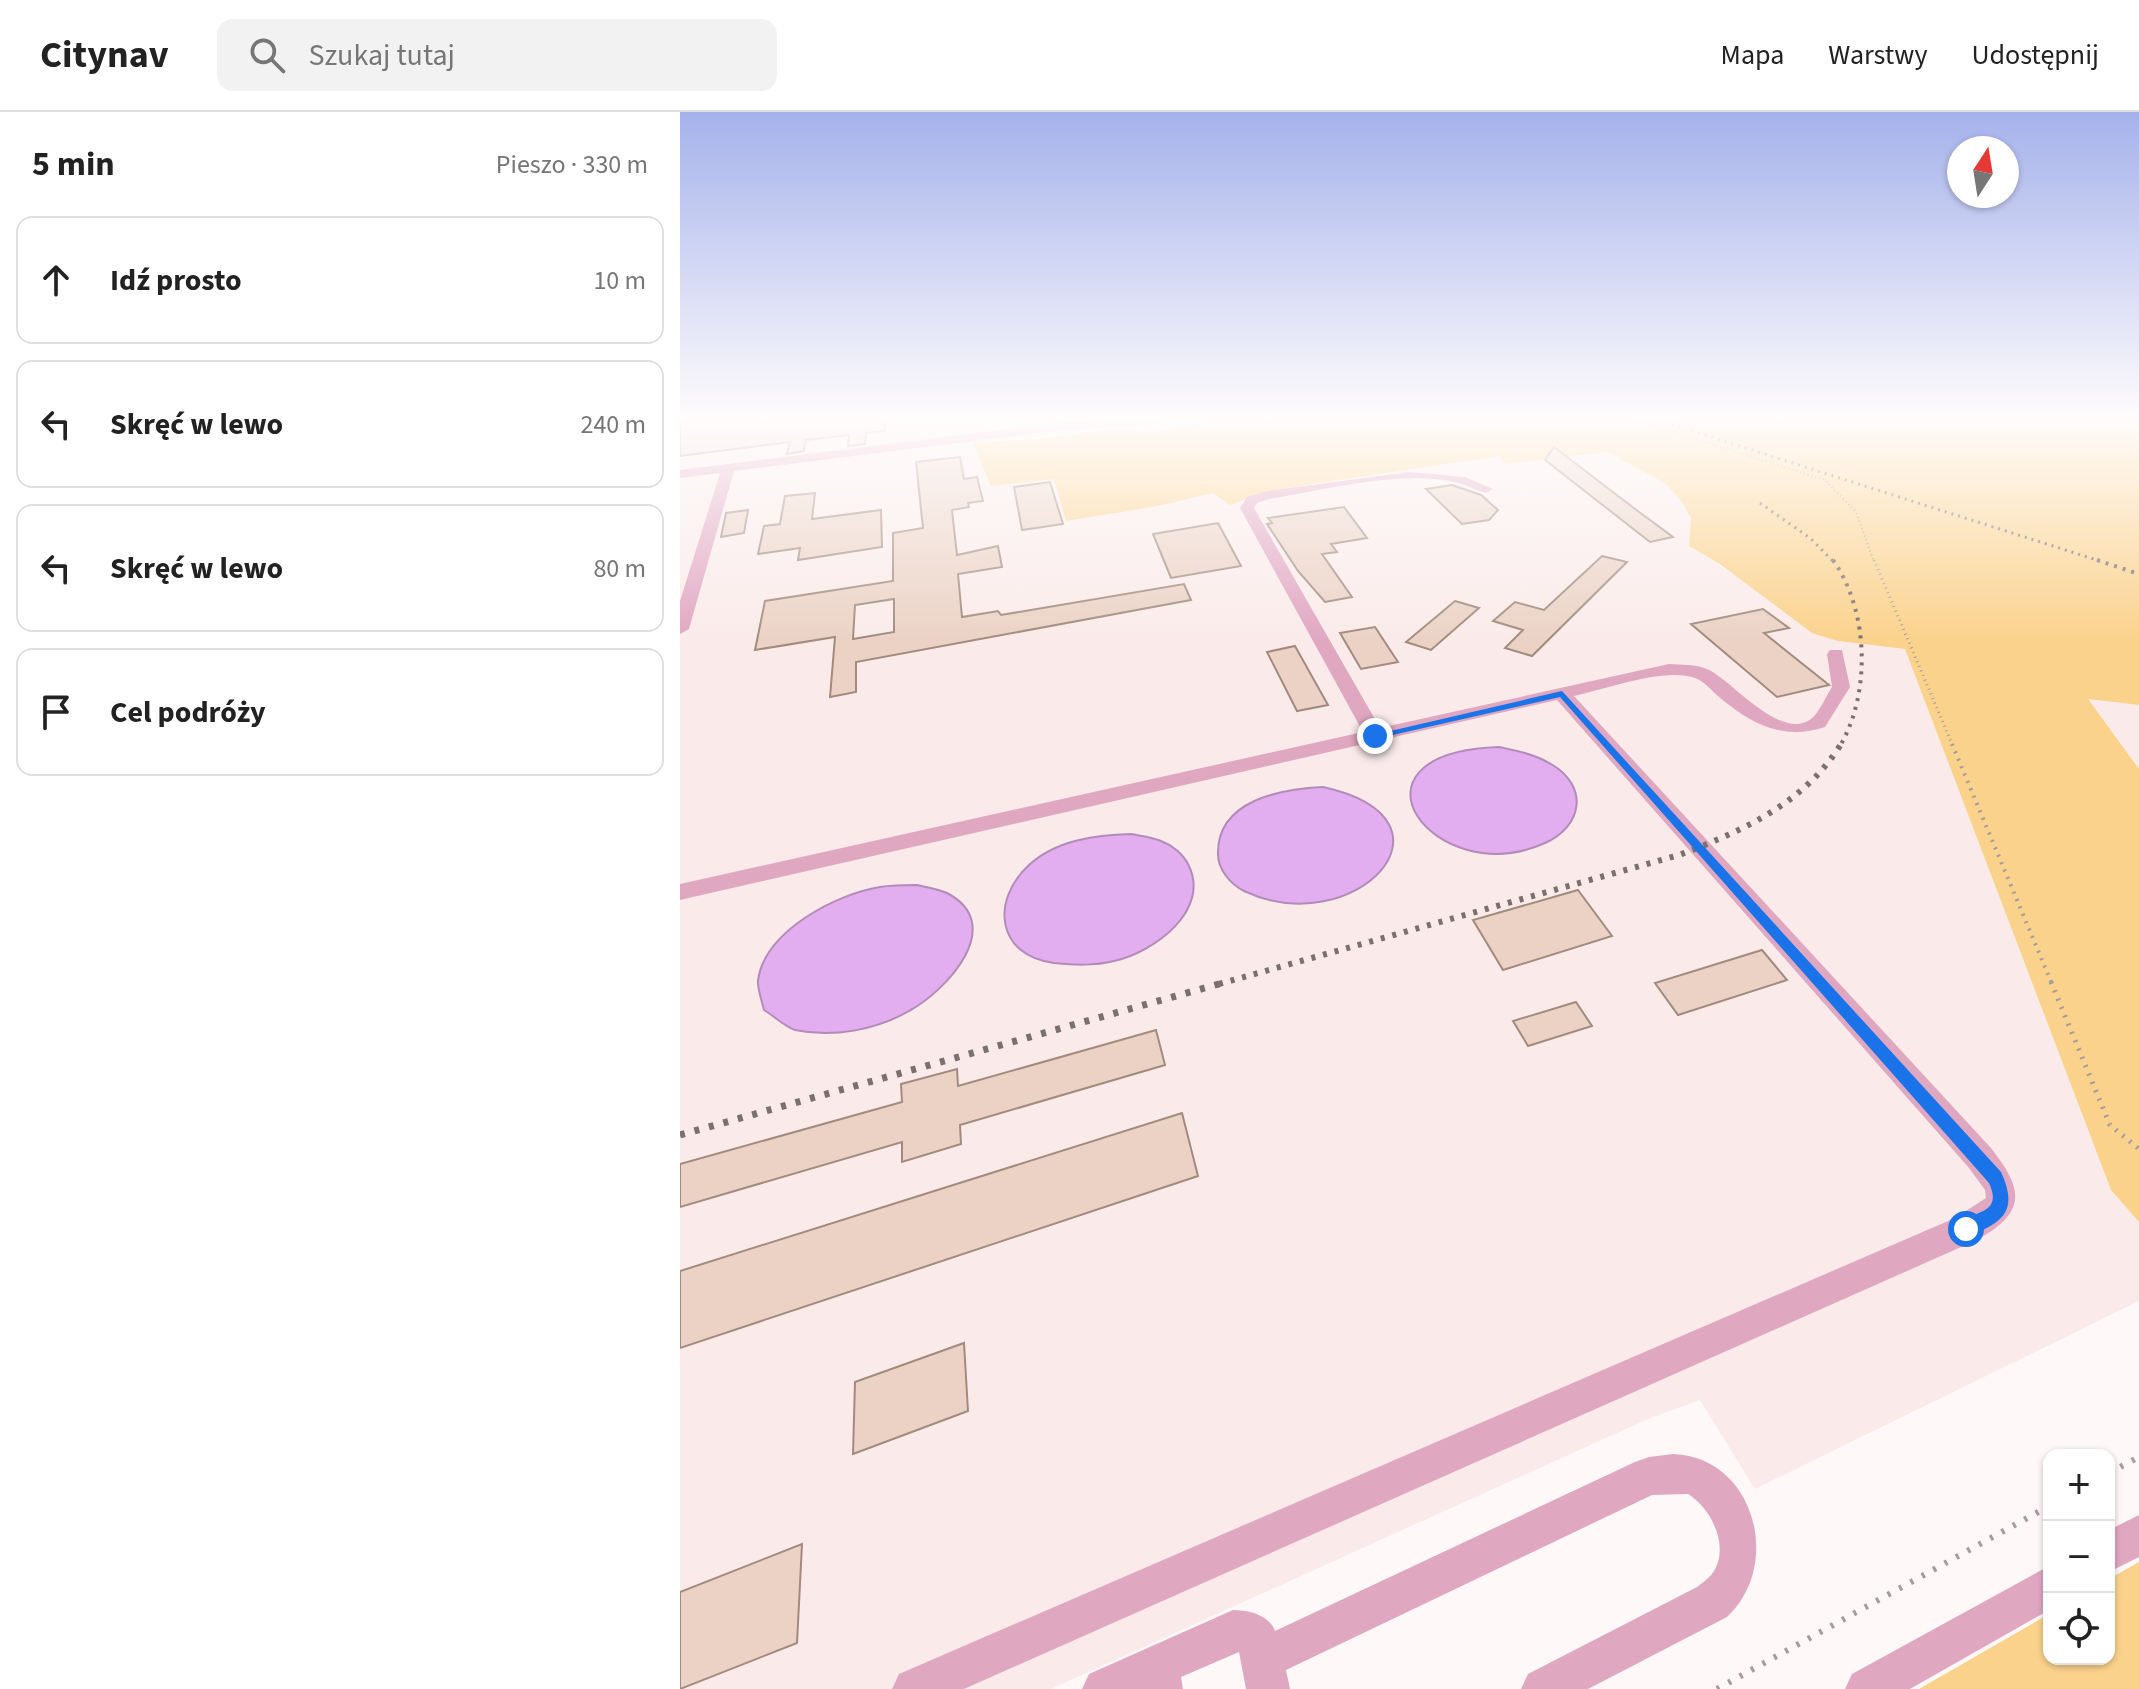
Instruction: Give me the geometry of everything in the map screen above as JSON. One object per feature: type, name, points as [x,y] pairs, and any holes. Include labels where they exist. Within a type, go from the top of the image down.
[{"type":"street","points":[[680,629],[687,581],[719,494]]},
{"type":"street","points":[[1277,494],[1252,500],[1247,508],[1375,736]]},
{"type":"street","points":[[680,892],[1669,669],[1689,670],[1711,678],[1760,720],[1782,727],[1803,728],[1818,723],[1841,687],[1836,654]]},
{"type":"street","points":[[914,1689],[1966,1229],[1994,1214],[2000,1205],[2002,1192],[1980,1158],[1562,694]]},
{"type":"street","points":[[1104,1689],[1159,1677],[1233,1631],[1246,1631],[1257,1638],[1265,1674],[1649,1476],[1674,1473],[1697,1478],[1716,1490],[1731,1510],[1737,1534],[1737,1559],[1729,1587],[1712,1602],[1543,1689]]},
{"type":"street","points":[[2115,1549],[2139,1535]]},
{"type":"street","points":[[1867,1689],[2043,1590]]},
{"type":"path","points":[[1844,494],[1863,520],[1879,577],[1906,633],[2110,1125],[2139,1149]]},
{"type":"path","points":[[2115,1470],[2139,1457]]},
{"type":"path","points":[[1717,1689],[2043,1509]]},
{"type":"shaded area","points":[[680,494],[1058,494],[1066,521],[1153,507],[1210,494],[1674,494],[1691,518],[1689,546],[1838,641],[1905,649],[2111,1190],[2139,1222],[2139,1301],[1755,1489],[1700,1400],[1648,1419],[1051,1689],[680,1689]]},
{"type":"shaded area","points":[[1058,494],[1210,494],[1153,507],[1066,521]]},
{"type":"shaded area","points":[[1214,494],[1259,494],[1230,505]]},
{"type":"shaded area","points":[[1674,494],[2139,494],[2139,705],[2088,699],[2139,769],[2139,1222],[2111,1190],[1905,649],[1838,641],[1812,633],[1721,565],[1689,546],[1691,518]]},
{"type":"shaded area","points":[[2087,699],[2139,705],[2139,769]]},
{"type":"shaded area","points":[[1499,747],[1539,758],[1563,773],[1576,794],[1574,816],[1567,827],[1545,843],[1504,853],[1467,850],[1437,836],[1417,816],[1410,793],[1420,772],[1448,755]]},
{"type":"shaded area","points":[[1323,787],[1367,803],[1389,824],[1392,848],[1381,871],[1357,890],[1324,901],[1285,903],[1244,891],[1230,880],[1220,865],[1218,854],[1228,821],[1254,801],[1289,791]]},
{"type":"shaded area","points":[[1131,834],[1154,838],[1173,847],[1188,864],[1193,881],[1192,897],[1186,913],[1175,926],[1146,949],[1107,963],[1054,963],[1021,950],[1011,938],[1005,910],[1008,895],[1029,865],[1064,844]]},
{"type":"shaded area","points":[[894,885],[917,885],[947,893],[964,906],[972,922],[972,939],[965,956],[939,989],[924,1002],[883,1023],[839,1033],[795,1030],[764,1010],[758,980],[763,962],[788,931],[824,907],[862,891]]},
{"type":"shaded area","points":[[2139,1562],[2139,1689],[1919,1689],[2043,1617],[2043,1665],[2115,1665],[2115,1576]]},
{"type":"building","points":[[815,494],[812,519],[881,510],[882,547],[798,560],[800,548],[758,554],[764,526],[780,524],[785,496]]},
{"type":"building","points":[[919,494],[981,494],[983,501],[952,510],[957,555],[998,546],[1002,567],[958,574],[962,617],[998,611],[1001,615],[1184,584],[1191,600],[856,662],[856,692],[830,697],[835,637],[755,650],[765,601],[893,581],[893,533],[923,528]],"holes":[[[894,599],[894,632],[853,639],[855,605]]]},
{"type":"building","points":[[1015,494],[1054,494],[1063,524],[1022,530]]},
{"type":"building","points":[[1431,494],[1477,494],[1498,510],[1489,520],[1462,524]]},
{"type":"building","points":[[1588,494],[1616,494],[1673,537],[1650,542]]},
{"type":"building","points":[[1344,507],[1367,538],[1331,544],[1337,552],[1322,554],[1352,597],[1325,602],[1298,571],[1267,524],[1272,523],[1268,518]]},
{"type":"building","points":[[748,510],[744,533],[721,537],[726,513]]},
{"type":"building","points":[[1218,523],[1241,566],[1171,578],[1153,534]]},
{"type":"building","points":[[1602,556],[1627,562],[1532,656],[1505,648],[1523,630],[1493,621],[1515,602],[1544,610]]},
{"type":"building","points":[[1455,601],[1479,608],[1431,650],[1406,642]]},
{"type":"building","points":[[1763,609],[1789,628],[1764,633],[1829,685],[1777,697],[1691,624]]},
{"type":"building","points":[[1375,627],[1398,662],[1361,669],[1340,633]]},
{"type":"building","points":[[1295,646],[1328,705],[1297,711],[1267,652]]},
{"type":"building","points":[[1578,890],[1612,936],[1503,970],[1473,920]]},
{"type":"building","points":[[1762,950],[1787,980],[1678,1015],[1655,983]]},
{"type":"building","points":[[1576,1002],[1592,1026],[1528,1046],[1513,1021]]},
{"type":"building","points":[[1156,1030],[1165,1065],[960,1125],[961,1144],[902,1162],[902,1142],[680,1207],[680,1164],[902,1102],[901,1084],[957,1069],[958,1086]]},
{"type":"building","points":[[1182,1113],[1198,1176],[680,1348],[680,1271]]},
{"type":"building","points":[[964,1343],[968,1411],[853,1454],[855,1382]]},
{"type":"building","points":[[802,1544],[797,1643],[680,1689],[680,1592]]},
{"type":"railway","points":[[1889,494],[2103,562]]},
{"type":"railway","points":[[1760,503],[1810,538],[1834,562]]},
{"type":"railway","points":[[1833,560],[1854,603],[1862,652],[1857,702],[1841,744]]},
{"type":"railway","points":[[2097,560],[2103,562]]},
{"type":"railway","points":[[2103,562],[2139,574]]},
{"type":"railway","points":[[1219,984],[1679,855],[1726,836],[1770,813],[1809,783],[1841,744]]},
{"type":"railway","points":[[680,1135],[1226,982]]},
{"type":"route","points":[[1375,736],[1562,694],[1995,1177],[2002,1192],[2000,1205],[1994,1214],[1966,1229]]}]
